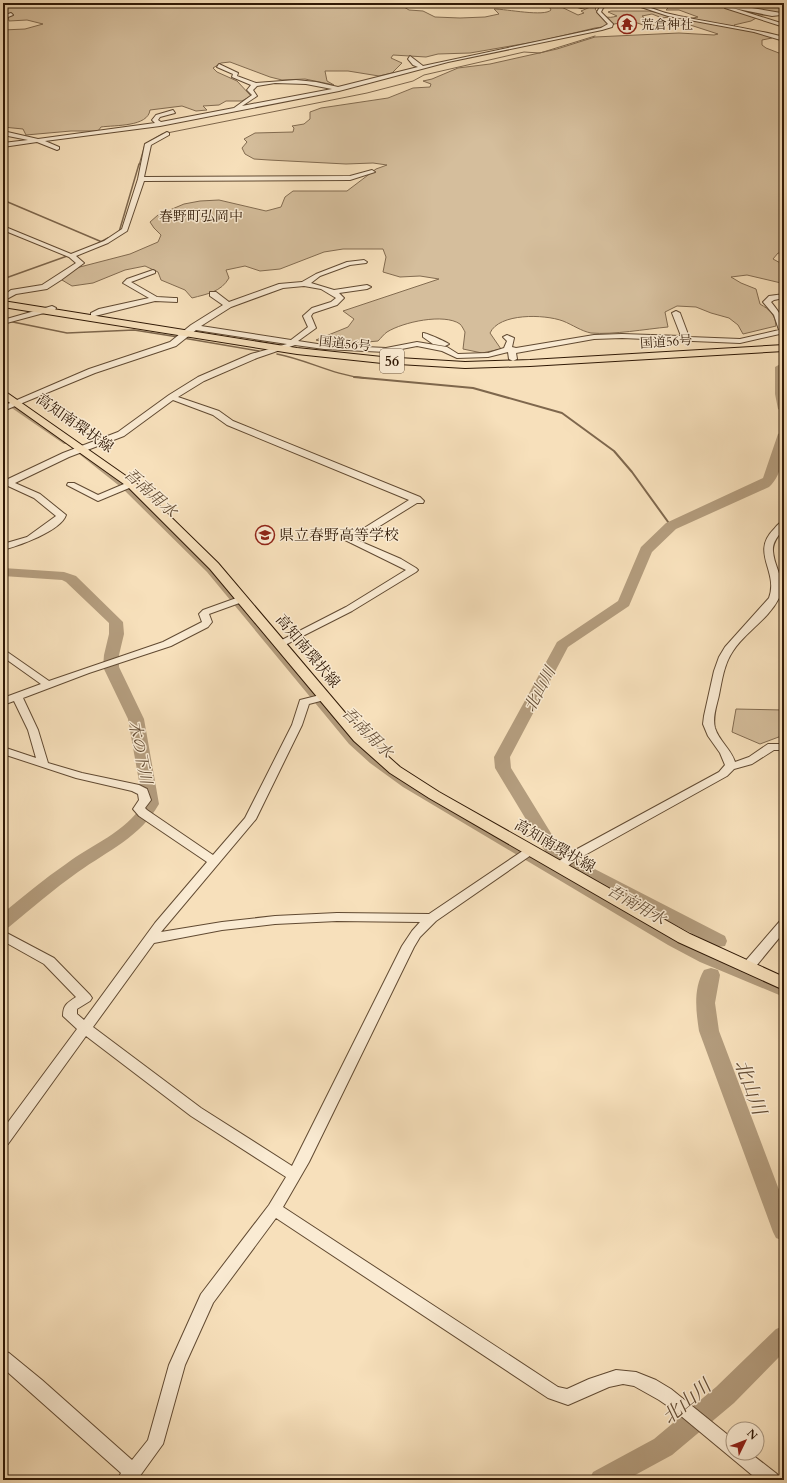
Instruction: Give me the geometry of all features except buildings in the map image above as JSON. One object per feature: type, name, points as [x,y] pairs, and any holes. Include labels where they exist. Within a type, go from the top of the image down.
[{"type":"highway","name":"国道56号","points":[[3,300],[94,315],[186,333],[391,357],[467,360],[513,353],[784,344]]},
{"type":"highway","name":"国道56号","points":[[3,304],[276,348],[382,360],[465,365],[530,364],[743,346],[784,348]]},
{"type":"main road","name":"高知南環状線","points":[[9,403],[131,484],[214,566],[238,600],[279,644],[319,698],[359,738],[395,770],[526,854],[564,862],[684,938],[784,984]]},
{"type":"street","points":[[566,3],[579,7],[593,4],[607,4]]},
{"type":"street","points":[[631,3],[668,14],[754,31],[784,39]]},
{"type":"street","points":[[743,3],[781,15]]},
{"type":"street","points":[[3,145],[153,126],[339,89],[424,68],[608,27],[611,24],[610,21],[599,12],[601,7],[607,4]]},
{"type":"street","points":[[781,15],[769,15],[735,6],[727,8],[784,26]]},
{"type":"street","points":[[3,18],[11,14]]},
{"type":"street","points":[[410,58],[415,64],[424,68]]},
{"type":"street","points":[[219,66],[236,74],[234,76],[253,87],[263,86]]},
{"type":"street","points":[[360,78],[369,81]]},
{"type":"street","points":[[253,87],[272,82],[297,82],[325,85],[339,89]]},
{"type":"street","points":[[236,109],[255,95],[253,87]]},
{"type":"street","points":[[251,97],[261,97],[270,103]]},
{"type":"street","points":[[160,124],[155,120],[158,116],[173,112]]},
{"type":"street","points":[[69,255],[106,242],[125,230],[141,179],[148,144],[166,133],[153,126]]},
{"type":"street","points":[[3,133],[39,141],[57,148]]},
{"type":"street","points":[[141,179],[350,178],[372,172]]},
{"type":"street","points":[[3,228],[69,255],[81,264],[59,280],[44,287],[14,292],[3,300]]},
{"type":"street","points":[[304,284],[318,275],[349,263],[364,262]]},
{"type":"street","points":[[153,272],[127,282],[155,299]]},
{"type":"street","points":[[9,403],[92,371],[173,344],[186,333],[228,304],[246,300],[288,284],[320,286],[334,292],[340,298],[339,301],[308,313],[307,316],[312,328],[290,344]]},
{"type":"street","points":[[3,287],[14,292]]},
{"type":"street","points":[[334,292],[367,287]]},
{"type":"street","points":[[213,294],[228,304]]},
{"type":"street","points":[[4,483],[79,450],[121,434],[172,397],[223,369],[290,344],[386,350],[417,344],[444,349],[457,356],[513,353],[594,337],[622,336],[686,339],[743,346],[762,337],[784,331],[778,315],[767,302],[772,298],[784,296]]},
{"type":"street","points":[[94,315],[102,311],[155,299],[174,300]]},
{"type":"street","points":[[6,321],[52,308]]},
{"type":"street","points":[[676,313],[686,339]]},
{"type":"street","points":[[417,344],[418,339],[428,334],[436,342],[448,345]]},
{"type":"street","points":[[507,337],[511,340],[508,348],[513,353]]},
{"type":"street","points":[[172,397],[216,413],[230,423],[418,500],[350,540],[398,561],[412,570],[349,609],[279,644]]},
{"type":"street","points":[[3,546],[30,539],[60,518],[61,515],[37,496],[4,483]]},
{"type":"street","points":[[71,485],[98,498],[131,484]]},
{"type":"street","points":[[731,766],[729,756],[712,734],[708,726],[709,716],[724,656],[732,645],[770,604],[777,591],[776,579],[768,554],[772,536],[784,524]]},
{"type":"street","points":[[3,702],[167,644],[204,625],[207,622],[204,614],[206,612],[238,600]]},
{"type":"street","points":[[3,652],[45,682],[47,686]]},
{"type":"street","points":[[17,697],[31,722],[43,765]]},
{"type":"street","points":[[3,1140],[150,939],[250,819],[286,743],[297,725],[304,702],[319,698]]},
{"type":"street","points":[[564,862],[723,774],[731,766],[745,762],[772,746],[784,747]]},
{"type":"street","points":[[3,750],[43,765],[80,776],[135,788],[142,792],[145,800],[139,809],[214,861]]},
{"type":"street","points":[[3,1358],[36,1385],[130,1476],[155,1444],[177,1365],[199,1315],[208,1299],[274,1209],[314,1138],[408,946],[416,934],[432,918],[526,854]]},
{"type":"street","points":[[150,939],[222,926],[275,920],[345,917],[432,918]]},
{"type":"street","points":[[747,968],[784,924]]},
{"type":"street","points":[[3,934],[49,961],[85,998],[70,1008],[70,1016],[84,1028],[196,1112],[293,1174]]},
{"type":"street","points":[[274,1209],[554,1393],[568,1397],[587,1387],[624,1377],[643,1382],[669,1397],[725,1443]]},
{"type":"street","points":[[747,1461],[771,1480]]},
{"type":"shaded area","points":[[3,3],[274,3],[294,6],[313,3],[381,3],[404,7],[409,10],[423,11],[435,17],[460,18],[485,17],[499,14],[494,9],[541,13],[551,10],[548,4],[553,3],[578,15],[584,13],[581,11],[595,5],[598,6],[595,9],[597,12],[602,16],[608,17],[617,16],[608,12],[611,11],[649,11],[677,16],[662,18],[652,14],[642,16],[654,25],[653,28],[635,22],[625,22],[540,41],[470,53],[438,54],[426,57],[393,55],[391,58],[402,63],[392,73],[379,76],[348,71],[325,71],[327,81],[334,85],[305,79],[282,80],[230,62],[221,63],[213,68],[217,72],[237,81],[251,96],[242,101],[226,101],[219,105],[203,106],[207,110],[196,111],[182,106],[150,110],[148,116],[143,120],[130,124],[101,127],[98,131],[71,131],[26,135],[23,129],[3,127],[3,30],[25,29],[43,24],[27,20],[9,21],[7,11],[3,12]]},
{"type":"shaded area","points":[[669,3],[784,3],[784,10],[777,15],[758,15],[758,17],[751,21],[734,25],[737,28],[770,34],[772,38],[762,40],[762,45],[784,55],[784,253],[778,253],[773,259],[784,265],[784,282],[781,283],[747,275],[731,277],[756,289],[760,304],[767,308],[771,313],[776,326],[743,334],[738,325],[729,318],[696,307],[677,306],[665,312],[668,327],[619,333],[591,333],[563,321],[545,317],[534,316],[512,319],[495,326],[490,333],[501,349],[482,353],[463,349],[465,332],[462,327],[460,324],[444,319],[424,320],[394,328],[387,332],[378,341],[335,345],[316,340],[348,327],[354,319],[343,311],[439,279],[420,276],[400,277],[383,272],[386,257],[383,249],[343,249],[324,252],[280,269],[260,271],[245,266],[226,270],[229,278],[226,283],[213,292],[192,298],[185,290],[161,280],[158,272],[145,266],[125,270],[93,283],[72,286],[62,280],[64,275],[76,268],[130,254],[158,242],[161,235],[150,222],[158,215],[184,204],[219,200],[266,211],[281,207],[285,197],[293,191],[347,191],[376,169],[387,165],[373,163],[346,164],[254,159],[245,154],[242,148],[247,142],[244,139],[255,133],[293,132],[294,128],[292,126],[304,124],[310,119],[310,112],[321,108],[388,98],[413,88],[430,87],[431,84],[423,81],[432,79],[458,68],[490,64],[557,49],[595,37],[679,33],[718,34],[684,23],[683,20],[698,17],[679,10],[666,10],[670,6]]},
{"type":"shaded area","points":[[784,704],[784,735],[760,744],[732,732],[736,709],[783,710]]},
{"type":"waterway","points":[[139,165],[145,144],[162,134],[367,93],[413,81],[424,75],[524,52],[540,53],[595,36]]},
{"type":"waterway","points":[[119,232],[139,164]]},
{"type":"waterway","points":[[3,200],[101,242]]},
{"type":"waterway","points":[[101,242],[108,238]]},
{"type":"waterway","points":[[95,245],[101,242]]},
{"type":"waterway","points":[[3,279],[70,255]]},
{"type":"waterway","points":[[3,320],[67,333],[134,330],[178,337]]},
{"type":"waterway","points":[[183,338],[259,351]]},
{"type":"waterway","points":[[277,354],[331,371],[363,378]]},
{"type":"waterway","name":"北山川","points":[[784,365],[781,367],[781,399],[784,409]]},
{"type":"waterway","points":[[354,377],[363,378]]},
{"type":"waterway","points":[[363,378],[473,388],[562,413],[614,451],[632,472],[671,526]]},
{"type":"waterway","name":"吾南用水","points":[[3,399],[66,443]]},
{"type":"waterway","name":"北山川","points":[[718,941],[579,868],[557,854],[551,847],[503,768],[502,757],[562,645],[572,637],[613,612],[624,603],[646,550],[671,526],[764,484],[769,480],[784,434]]},
{"type":"waterway","name":"吾南用水","points":[[81,453],[125,486],[210,570],[352,742],[373,761],[406,785],[672,942],[704,959],[784,993]]},
{"type":"waterway","name":"木の下川","points":[[3,572],[64,576],[71,579],[116,622],[117,628],[111,655],[111,667],[116,680],[134,712],[141,740],[151,804],[145,813],[128,831],[83,860],[3,923]]},
{"type":"waterway","name":"北山川","points":[[711,975],[705,1003],[709,1031],[784,1232]]},
{"type":"waterway","name":"北山川","points":[[602,1480],[663,1447],[725,1395],[784,1336]]},
{"type":"place","name":"荒倉神社","points":[[627,24]]},
{"type":"place","name":"県立春野高等学校","points":[[265,535]]},
{"type":"district","name":"春野町弘岡中","points":[[201,216]]}]
